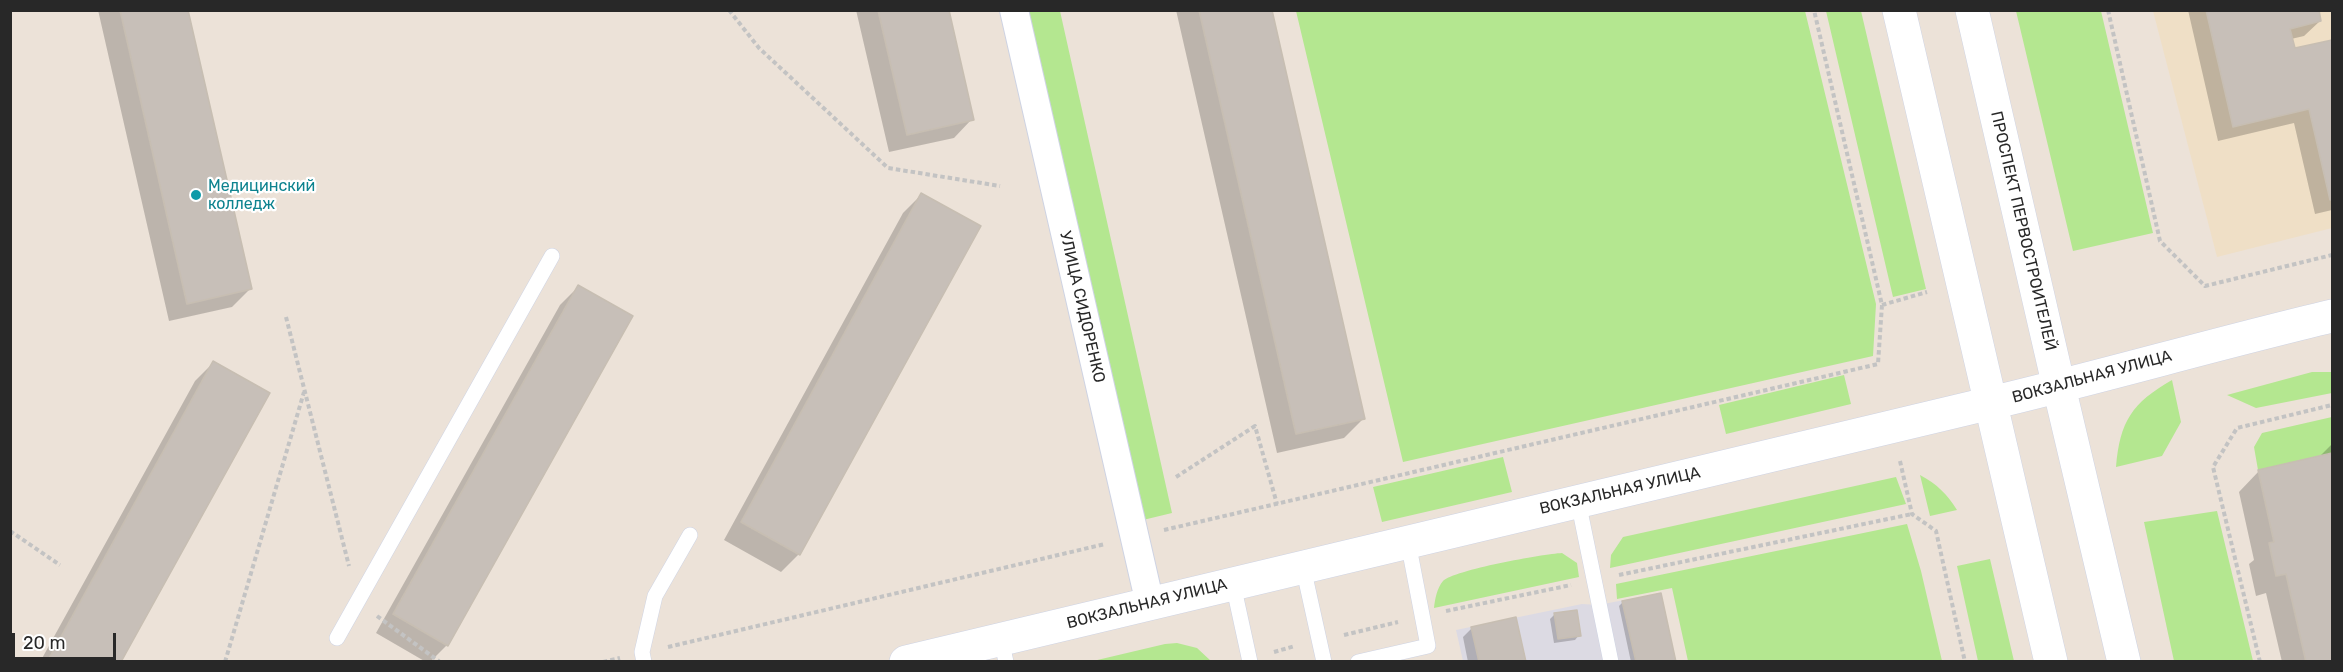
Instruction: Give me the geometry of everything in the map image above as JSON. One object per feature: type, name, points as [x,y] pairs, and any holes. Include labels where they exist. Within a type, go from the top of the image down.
[{"type":"main road","points":[[1899,10],[2051,662]]},
{"type":"main road","name":"ПРОСПЕКТ ПЕРВОСТРОИТЕЛЕЙ","points":[[1972,10],[2058,387],[2124,662]]},
{"type":"main road","name":"ВОКЗАЛЬНАЯ УЛИЦА","points":[[906,662],[1004,650],[1150,604],[2058,387],[2217,343],[2332,316]]},
{"type":"street","name":"УЛИЦА СИДОРЕНКО","points":[[1014,10],[1150,604]]},
{"type":"lane","points":[[337,638],[552,256]]},
{"type":"lane","points":[[1578,501],[1611,662]]},
{"type":"lane","points":[[643,657],[655,596],[690,535]]},
{"type":"lane","points":[[1358,662],[1428,646],[1408,542]]},
{"type":"lane","points":[[1304,567],[1324,662]]},
{"type":"lane","points":[[1233,584],[1250,662]]},
{"type":"path","points":[[729,10],[759,48],[888,168],[1000,186]]},
{"type":"path","points":[[603,662],[643,657],[1134,537],[1878,364],[1882,305],[1814,10]]},
{"type":"path","points":[[2108,10],[2160,241],[2205,286],[2332,255]]},
{"type":"path","points":[[1882,305],[1927,292]]},
{"type":"path","points":[[286,317],[358,602],[440,662]]},
{"type":"path","points":[[225,662],[304,391]]},
{"type":"path","points":[[2260,662],[2213,467],[2237,428],[2332,405]]},
{"type":"path","points":[[1176,477],[1256,426],[1277,504]]},
{"type":"path","points":[[1900,461],[1912,514],[1936,531],[1965,662]]},
{"type":"path","points":[[10,531],[60,565]]},
{"type":"shaded area","points":[[2153,11],[2332,11],[2332,228],[2217,257]]},
{"type":"shaded area","points":[[1661,593],[1676,661],[1463,661],[1456,630],[1582,604],[1598,605]]},
{"type":"green space","points":[[1026,11],[1060,11],[1172,513],[1143,520]]},
{"type":"green space","points":[[1296,11],[1805,11],[1876,304],[1873,356],[1403,462]]},
{"type":"green space","points":[[1826,11],[1861,11],[1926,289],[1893,297]]},
{"type":"green space","points":[[2016,11],[2101,11],[2153,233],[2073,251]]},
{"type":"green space","points":[[2312,372],[2332,372],[2332,393],[2256,408],[2227,395]]},
{"type":"green space","points":[[1844,375],[1851,404],[1726,434],[1719,405]]},
{"type":"green space","points":[[2172,380],[2181,422],[2162,456],[2116,467],[2121,437],[2130,415],[2147,397]]},
{"type":"green space","points":[[2332,417],[2332,453],[2258,470],[2254,447],[2262,433]]},
{"type":"green space","points":[[1503,457],[1512,492],[1382,522],[1373,487]]},
{"type":"green space","points":[[1920,475],[1941,490],[1957,510],[1930,516]]},
{"type":"green space","points":[[1896,477],[1906,504],[1610,568],[1611,555],[1623,537]]},
{"type":"green space","points":[[2217,511],[2253,661],[2174,661],[2144,522]]},
{"type":"green space","points":[[1907,524],[1921,571],[1942,661],[1688,661],[1672,588],[1617,599],[1616,584]]},
{"type":"green space","points":[[1562,553],[1577,563],[1579,577],[1434,608],[1439,587],[1450,577],[1500,563]]},
{"type":"green space","points":[[1990,559],[2014,661],[1978,661],[1957,566]]},
{"type":"green space","points":[[1177,643],[1197,648],[1211,661],[1093,661],[1165,644]]},
{"type":"building","name":"Медицинский колледж","points":[[120,10],[188,10],[252,289],[187,304]]},
{"type":"building","points":[[878,10],[949,10],[974,120],[907,135]]},
{"type":"building","points":[[1199,10],[1272,10],[1365,419],[1296,434]]},
{"type":"building","points":[[2206,10],[2319,10],[2321,21],[2290,29],[2295,48],[2332,40],[2332,199],[2330,200],[2309,109],[2233,127]]},
{"type":"building","points":[[921,193],[981,226],[800,555],[741,522]]},
{"type":"building","points":[[578,285],[633,316],[448,646],[393,614]]},
{"type":"building","points":[[213,361],[270,393],[121,662],[47,662]]},
{"type":"building","points":[[2332,453],[2332,662],[2306,662],[2286,574],[2276,576],[2269,543],[2274,542],[2258,470]]},
{"type":"building","points":[[1661,593],[1676,662],[1636,662],[1622,601]]},
{"type":"building","points":[[1577,610],[1581,636],[1558,639],[1554,613]]},
{"type":"building","points":[[1516,617],[1526,662],[1479,662],[1471,627]]},
{"type":"place","name":"Медицинский колледж","points":[[196,195]]}]
